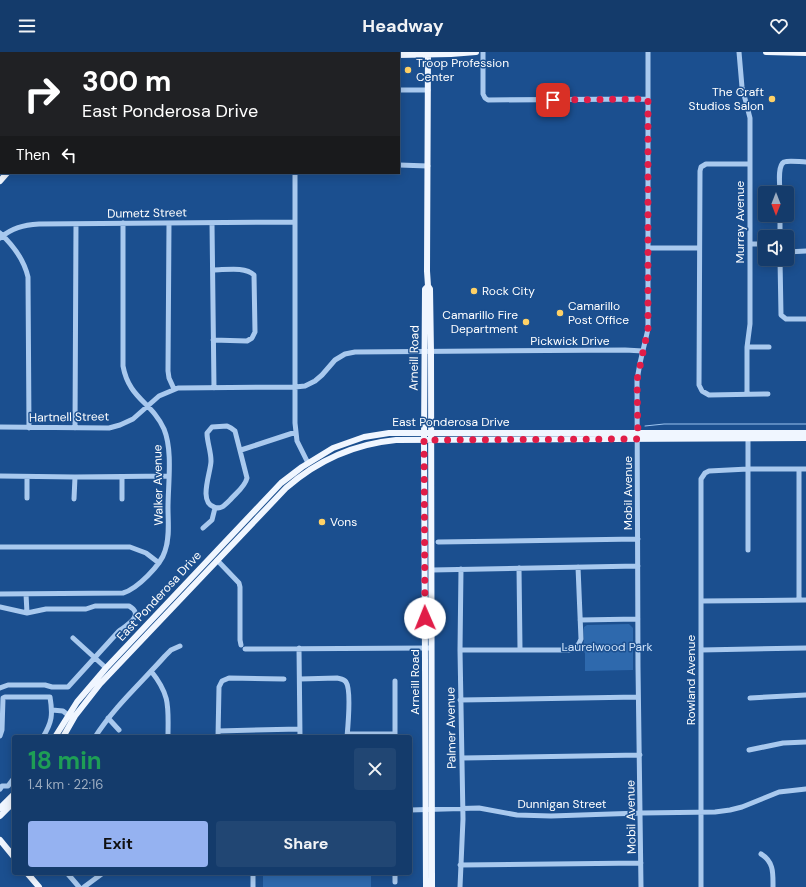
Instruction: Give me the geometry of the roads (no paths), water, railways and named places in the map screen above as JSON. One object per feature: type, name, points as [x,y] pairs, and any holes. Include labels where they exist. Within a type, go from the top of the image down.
[{"type":"main road","points":[[400,55],[476,52]]},
{"type":"main road","points":[[766,52],[806,53]]},
{"type":"main road","name":"Arneill Road","points":[[426,887],[429,809],[428,351],[426,290],[428,286],[428,54]]},
{"type":"main road","name":"East Ponderosa Drive","points":[[56,735],[68,715],[106,668],[281,483],[308,463],[333,448],[364,437],[404,432],[748,439],[806,438]]},
{"type":"main road","name":"East Ponderosa Drive","points":[[63,735],[75,716],[100,684],[286,488],[312,468],[337,455],[355,448],[396,440],[806,432]]},
{"type":"main road","name":"Arneill Road","points":[[427,440],[432,570],[429,648]]},
{"type":"main road","points":[[337,455],[339,449],[346,446],[348,443]]},
{"type":"main road","points":[[0,808],[12,796]]},
{"type":"main road","points":[[0,816],[12,804]]},
{"type":"main road","name":"Arneill Road","points":[[429,809],[432,887]]},
{"type":"main road","points":[[0,840],[12,855]]},
{"type":"main road","points":[[29,875],[39,887]]},
{"type":"street","points":[[483,52],[483,94],[488,100],[648,99]]},
{"type":"street","name":"Mobil Avenue","points":[[641,887],[638,697],[637,380],[648,329],[648,52]]},
{"type":"street","name":"Murray Avenue","points":[[740,52],[742,87],[750,118],[750,324],[747,348],[747,394]]},
{"type":"street","points":[[400,90],[428,90]]},
{"type":"street","points":[[780,186],[781,164],[787,162],[806,162]]},
{"type":"street","points":[[750,164],[709,164],[701,167],[699,385],[704,393],[709,395],[768,394]]},
{"type":"street","points":[[400,165],[428,166]]},
{"type":"street","points":[[295,174],[296,432],[299,446],[308,463]]},
{"type":"street","name":"Dumetz Street","points":[[1,236],[16,227],[25,225],[294,222]]},
{"type":"street","name":"Walker Avenue","points":[[0,594],[123,593],[135,587],[159,563],[166,550],[168,537],[169,476],[166,434],[160,422],[148,406],[130,388],[123,366],[123,223]]},
{"type":"street","points":[[169,223],[168,371],[169,378],[174,389]]},
{"type":"street","points":[[212,223],[214,388]]},
{"type":"street","points":[[75,428],[76,224]]},
{"type":"street","points":[[1,236],[21,258],[29,280],[29,428]]},
{"type":"street","points":[[750,244],[758,244]]},
{"type":"street","points":[[649,248],[700,248]]},
{"type":"street","points":[[794,252],[806,252]]},
{"type":"street","points":[[780,266],[780,312],[782,317],[786,319],[806,319]]},
{"type":"street","points":[[213,270],[244,270],[254,275],[255,332],[252,338],[247,341],[213,340]]},
{"type":"street","points":[[747,348],[769,347]]},
{"type":"street","name":"Pickwick Drive","points":[[295,387],[305,386],[317,380],[335,360],[348,353],[355,352],[643,351]]},
{"type":"street","name":"Hartnell Street","points":[[0,427],[102,428],[117,426],[133,419],[160,396],[174,389],[295,387]]},
{"type":"street","points":[[212,427],[231,428],[235,431],[241,450],[247,475],[246,481],[225,505],[220,508],[215,508],[210,504],[207,498],[206,488],[211,459],[207,435],[208,430],[212,427]]},
{"type":"street","points":[[241,450],[296,432]]},
{"type":"street","points":[[748,439],[748,550]]},
{"type":"street","points":[[748,469],[806,469]]},
{"type":"street","name":"Rowland Avenue","points":[[701,887],[701,479],[704,474],[709,471],[748,469]]},
{"type":"street","points":[[799,469],[799,600]]},
{"type":"street","points":[[0,476],[169,476]]},
{"type":"street","points":[[27,477],[27,498]]},
{"type":"street","points":[[74,499],[75,477]]},
{"type":"street","points":[[122,477],[122,499]]},
{"type":"street","points":[[203,528],[212,520],[215,508]]},
{"type":"street","points":[[438,542],[638,539]]},
{"type":"street","points":[[0,547],[130,547],[146,552],[159,563]]},
{"type":"street","points":[[217,560],[239,583],[240,640],[243,647],[429,648]]},
{"type":"street","points":[[432,570],[638,566]]},
{"type":"street","points":[[460,650],[569,650],[578,646],[581,639],[578,567]]},
{"type":"street","points":[[519,568],[520,649]]},
{"type":"street","name":"Palmer Avenue","points":[[460,887],[463,808],[460,700],[461,569]]},
{"type":"street","points":[[26,594],[27,613]]},
{"type":"street","points":[[701,601],[806,600]]},
{"type":"street","points":[[0,607],[27,613],[46,609],[86,609],[95,606],[129,606],[135,610],[135,617],[119,631],[68,687],[52,688],[45,684],[8,684],[0,688]]},
{"type":"street","points":[[580,620],[638,619]]},
{"type":"street","points":[[73,638],[106,668]]},
{"type":"street","points":[[96,735],[108,718],[151,671],[169,652],[180,646]]},
{"type":"street","points":[[299,648],[300,735]]},
{"type":"street","points":[[701,650],[806,648]]},
{"type":"street","points":[[151,671],[162,685],[167,699],[168,735]]},
{"type":"street","points":[[218,735],[219,687],[222,681],[229,678],[284,679]]},
{"type":"street","points":[[300,679],[343,679],[346,683],[348,691],[348,735],[395,735],[395,680]]},
{"type":"street","points":[[750,698],[806,695]]},
{"type":"street","points":[[0,736],[2,730],[2,701],[5,697],[50,697],[52,710],[50,724],[44,735]]},
{"type":"street","points":[[460,700],[638,697]]},
{"type":"street","points":[[52,710],[63,711],[68,715]]},
{"type":"street","points":[[108,718],[119,730]]},
{"type":"street","points":[[218,731],[300,729]]},
{"type":"street","points":[[750,750],[783,743],[806,742]]},
{"type":"street","points":[[462,758],[640,755]]},
{"type":"street","points":[[0,788],[2,786],[8,786],[12,781]]},
{"type":"street","name":"Dunnigan Street","points":[[412,810],[487,808],[518,814],[551,816],[700,812],[730,810],[742,807],[779,792],[806,789]]},
{"type":"street","points":[[761,854],[771,863],[773,872],[773,887]]},
{"type":"street","points":[[460,865],[641,863]]},
{"type":"street","points":[[70,875],[79,887]]},
{"type":"street","points":[[84,887],[100,875]]},
{"type":"street","points":[[253,875],[253,887]]},
{"type":"street","points":[[395,875],[395,882]]},
{"type":"waterway","points":[[645,426],[664,424],[806,424]]},
{"type":"place","name":"Troop Profession Center","points":[[408,70]]},
{"type":"place","name":"The Craft Studios Salon","points":[[772,99]]},
{"type":"place","name":"Rock City","points":[[474,291]]},
{"type":"place","name":"Camarillo Post Office","points":[[560,313]]},
{"type":"place","name":"Camarillo Fire Department","points":[[526,322]]},
{"type":"place","name":"Vons","points":[[322,522]]},
{"type":"park label","name":"Laurelwood Park","points":[[607,647]]}]
